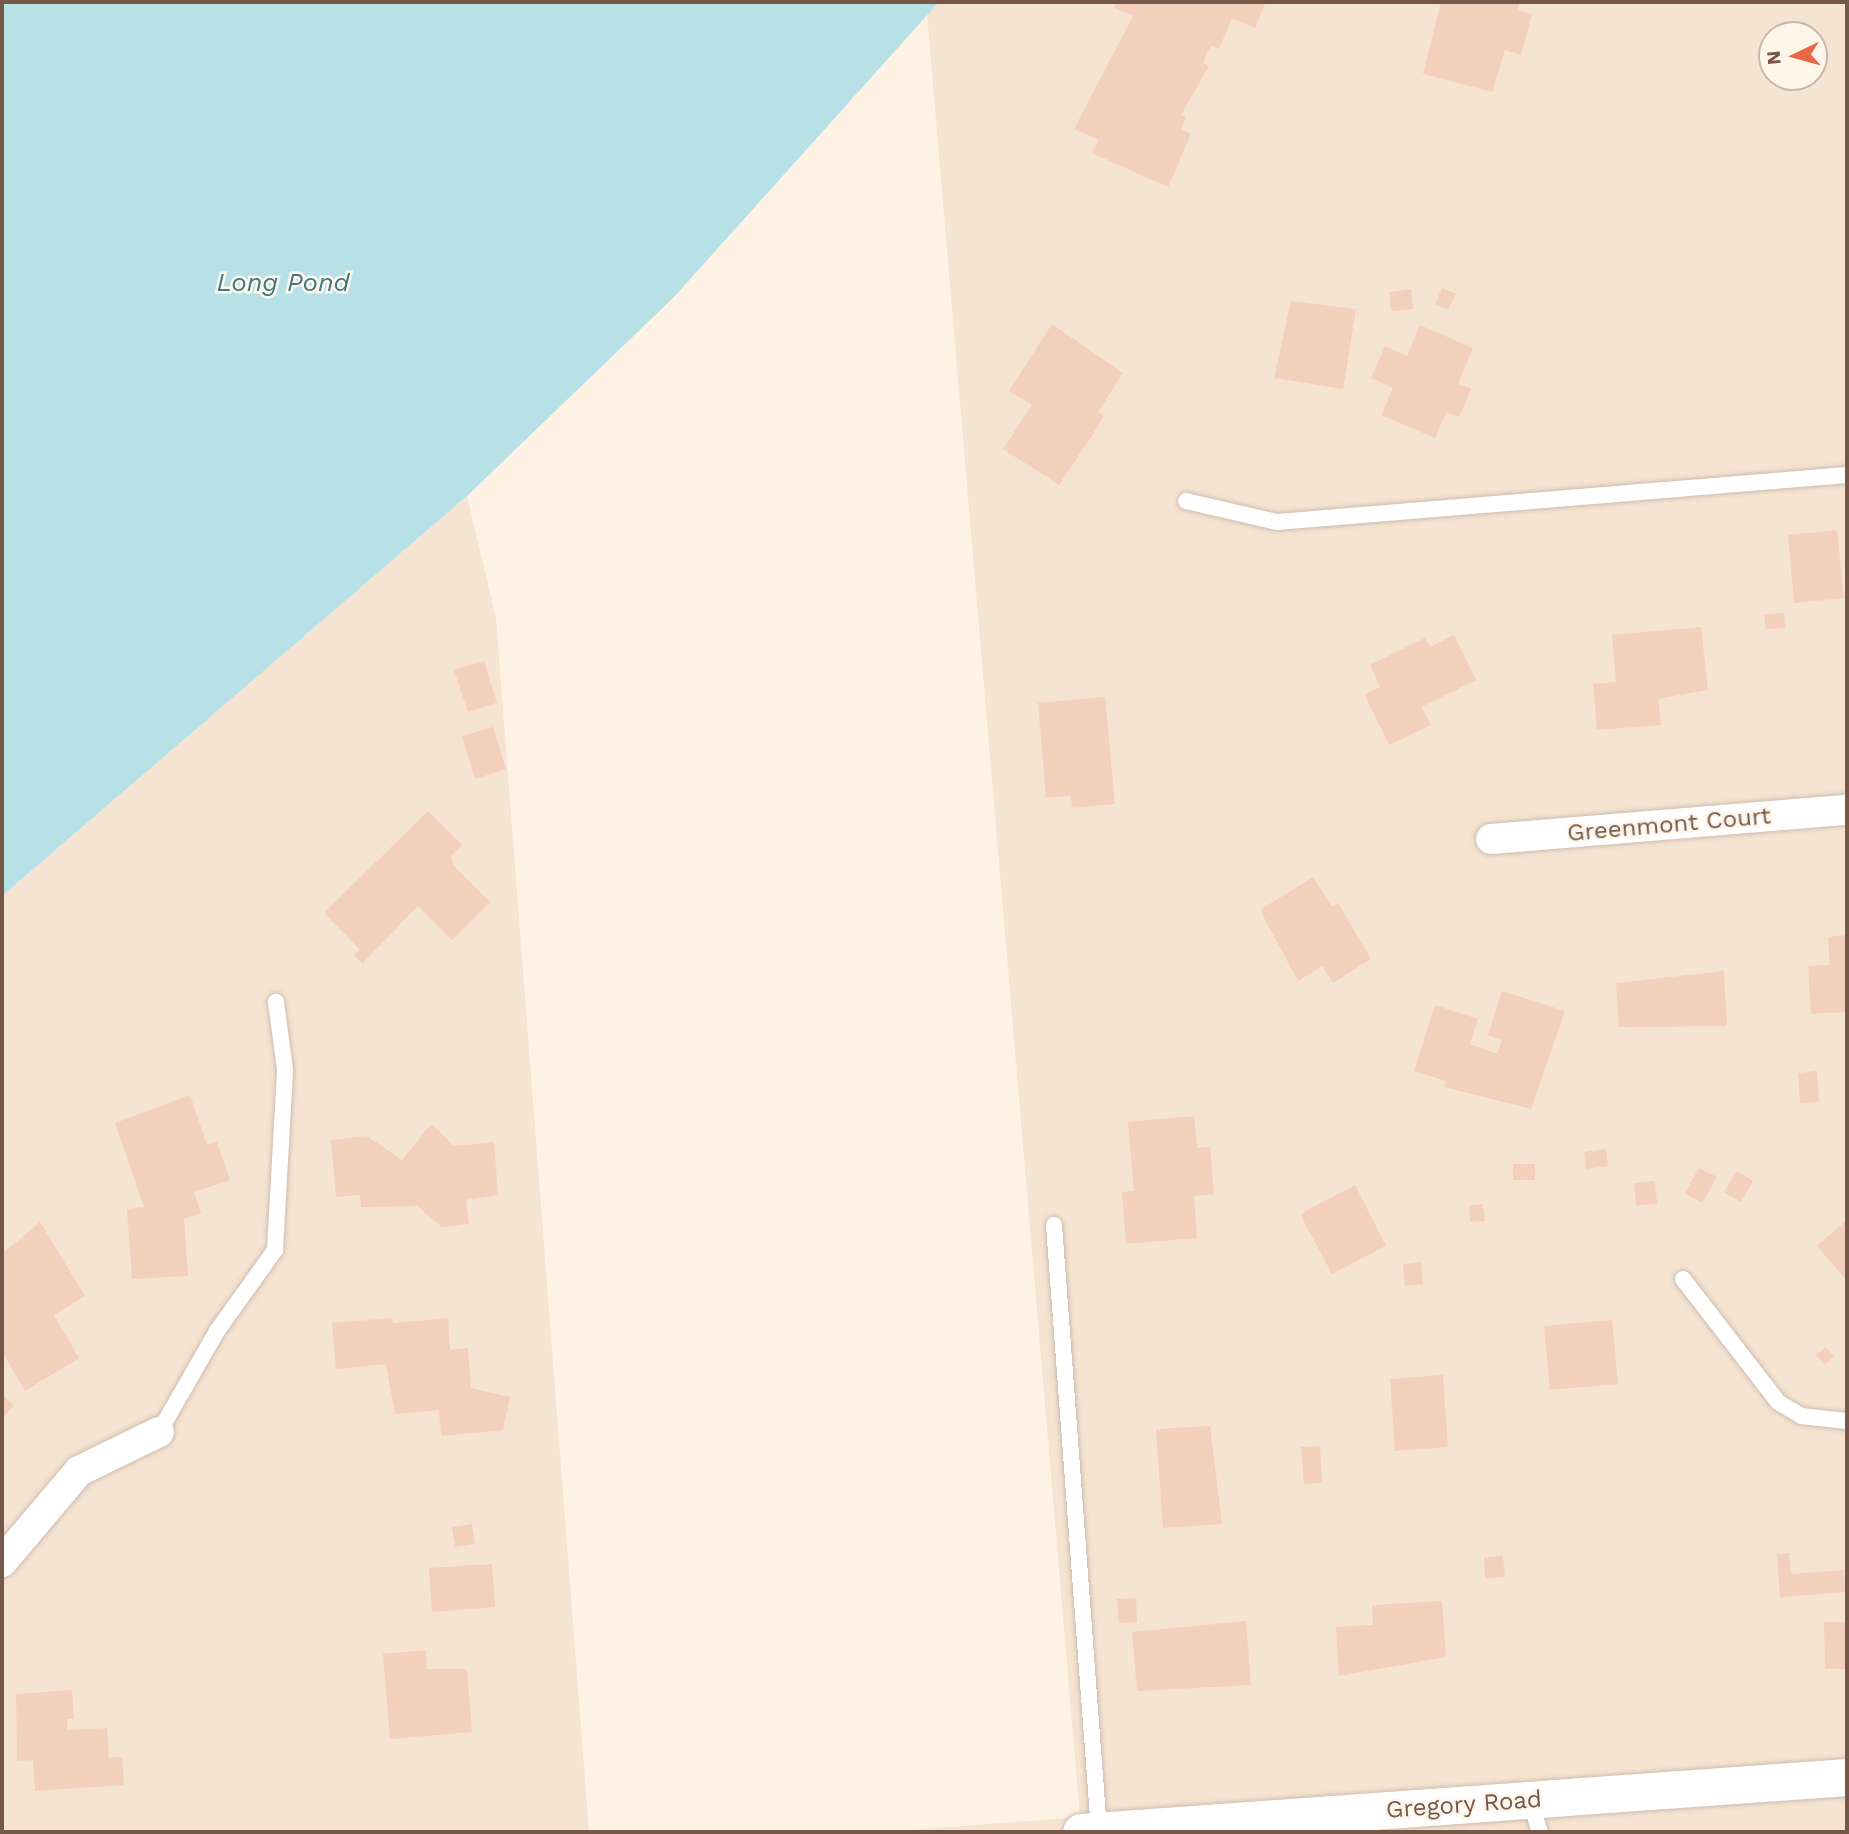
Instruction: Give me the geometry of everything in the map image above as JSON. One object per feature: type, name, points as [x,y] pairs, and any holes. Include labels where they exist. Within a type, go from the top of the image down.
[{"type":"street","name":"Greenmont Court","points":[[1491,839],[1847,810]]},
{"type":"street","points":[[2,1562],[79,1471],[159,1432]]},
{"type":"street","name":"Gregory Road","points":[[1090,1831],[1535,1816],[1847,1777]]},
{"type":"lane","points":[[1186,501],[1277,522],[1847,475]]},
{"type":"lane","points":[[159,1432],[217,1331],[275,1250],[285,1069],[276,1002]]},
{"type":"lane","points":[[1054,1225],[1090,1831]]},
{"type":"lane","points":[[1683,1279],[1778,1402],[1801,1416],[1847,1421]]},
{"type":"shaded area","points":[[939,2],[1847,2],[1847,1832],[887,1832],[1080,1817],[927,14]]},
{"type":"shaded area","points":[[467,496],[496,618],[589,1832],[2,1832],[2,896]]},
{"type":"water","name":"Long Pond","points":[[2,2],[939,2],[674,297],[467,496],[2,896]]},
{"type":"building","points":[[1117,2],[1266,2],[1255,28],[1232,18],[1219,49],[1211,45],[1203,63],[1209,66],[1181,115],[1186,117],[1181,129],[1191,134],[1168,187],[1092,153],[1098,140],[1074,129],[1133,16],[1114,7]]},
{"type":"building","points":[[1441,2],[1520,2],[1518,10],[1532,14],[1521,55],[1505,50],[1492,92],[1423,74]]},
{"type":"building","points":[[1442,288],[1456,294],[1448,310],[1435,304]]},
{"type":"building","points":[[1411,289],[1413,309],[1391,311],[1389,292]]},
{"type":"building","points":[[1291,301],[1356,309],[1343,389],[1274,378]]},
{"type":"building","points":[[1052,324],[1123,373],[1098,412],[1104,416],[1059,485],[1003,449],[1032,405],[1009,391]]},
{"type":"building","points":[[1420,325],[1473,348],[1458,383],[1471,389],[1459,417],[1446,412],[1435,438],[1381,415],[1393,388],[1371,378],[1385,346],[1407,356]]},
{"type":"building","points":[[1837,530],[1844,598],[1794,603],[1788,535]]},
{"type":"building","points":[[1784,613],[1785,628],[1766,629],[1764,614]]},
{"type":"building","points":[[1701,627],[1708,690],[1658,699],[1661,725],[1597,730],[1593,684],[1616,682],[1612,635]]},
{"type":"building","points":[[1454,635],[1476,680],[1421,707],[1431,725],[1389,745],[1364,694],[1380,687],[1370,665],[1425,638],[1430,647]]},
{"type":"building","points":[[484,661],[497,703],[468,712],[454,670]]},
{"type":"building","points":[[1105,697],[1115,804],[1072,808],[1071,796],[1046,798],[1038,703]]},
{"type":"building","points":[[493,727],[506,769],[475,779],[462,736]]},
{"type":"building","points":[[428,811],[462,845],[451,856],[453,865],[490,902],[452,940],[418,906],[362,964],[354,955],[360,950],[324,913]]},
{"type":"building","points":[[1313,877],[1332,907],[1338,903],[1371,959],[1333,983],[1322,966],[1298,981],[1260,910]]},
{"type":"building","points":[[1847,935],[1847,1012],[1811,1014],[1808,966],[1830,965],[1828,937]]},
{"type":"building","points":[[1724,971],[1727,1026],[1619,1027],[1616,983]]},
{"type":"building","points":[[1502,991],[1565,1011],[1531,1109],[1444,1087],[1446,1081],[1414,1071],[1435,1005],[1478,1019],[1470,1044],[1497,1054],[1502,1040],[1488,1035]]},
{"type":"building","points":[[1817,1071],[1819,1102],[1800,1103],[1798,1073]]},
{"type":"building","points":[[190,1095],[207,1145],[217,1142],[230,1180],[194,1192],[201,1213],[184,1219],[188,1276],[132,1279],[127,1209],[144,1207],[115,1123]]},
{"type":"building","points":[[1194,1116],[1197,1148],[1210,1147],[1214,1194],[1194,1196],[1197,1238],[1126,1244],[1122,1192],[1134,1191],[1128,1122]]},
{"type":"building","points":[[431,1124],[454,1146],[494,1142],[498,1195],[466,1200],[469,1224],[442,1227],[417,1206],[361,1207],[360,1195],[336,1197],[331,1140],[367,1136],[402,1160]]},
{"type":"building","points":[[1606,1149],[1608,1166],[1586,1169],[1584,1152]]},
{"type":"building","points":[[1513,1164],[1535,1164],[1535,1180],[1513,1180]]},
{"type":"building","points":[[1699,1168],[1717,1177],[1702,1203],[1685,1193]]},
{"type":"building","points":[[1737,1171],[1753,1181],[1741,1202],[1724,1192]]},
{"type":"building","points":[[1655,1181],[1657,1204],[1636,1205],[1634,1183]]},
{"type":"building","points":[[1355,1185],[1386,1246],[1332,1274],[1300,1214]]},
{"type":"building","points":[[1483,1204],[1485,1221],[1470,1222],[1469,1205]]},
{"type":"building","points":[[1847,1220],[1847,1281],[1817,1246]]},
{"type":"building","points":[[40,1222],[85,1296],[54,1315],[79,1358],[25,1391],[2,1351],[2,1254]]},
{"type":"building","points":[[1421,1262],[1423,1284],[1405,1286],[1403,1264]]},
{"type":"building","points":[[392,1318],[393,1323],[448,1318],[450,1350],[468,1348],[471,1388],[510,1397],[503,1430],[441,1436],[439,1410],[395,1414],[386,1364],[336,1369],[332,1323]]},
{"type":"building","points":[[1612,1320],[1618,1384],[1550,1390],[1544,1326]]},
{"type":"building","points":[[1826,1347],[1834,1357],[1824,1365],[1816,1355]]},
{"type":"building","points":[[1443,1375],[1448,1447],[1395,1451],[1390,1379]]},
{"type":"building","points":[[2,1394],[14,1406],[2,1419]]},
{"type":"building","points":[[1210,1426],[1222,1524],[1163,1528],[1156,1429]]},
{"type":"building","points":[[1320,1446],[1322,1483],[1304,1484],[1301,1447]]},
{"type":"building","points":[[472,1524],[475,1544],[455,1547],[452,1527]]},
{"type":"building","points":[[1789,1553],[1791,1574],[1844,1570],[1845,1592],[1780,1597],[1777,1554]]},
{"type":"building","points":[[1503,1556],[1505,1577],[1485,1579],[1484,1557]]},
{"type":"building","points":[[492,1564],[495,1607],[432,1612],[429,1568]]},
{"type":"building","points":[[1136,1598],[1137,1622],[1119,1623],[1117,1599]]},
{"type":"building","points":[[1442,1601],[1446,1657],[1339,1676],[1336,1627],[1373,1625],[1372,1605]]},
{"type":"building","points":[[1246,1621],[1251,1685],[1137,1691],[1132,1632]]},
{"type":"building","points":[[1824,1622],[1847,1622],[1847,1669],[1825,1669]]},
{"type":"building","points":[[426,1650],[427,1669],[467,1669],[472,1732],[390,1739],[383,1654]]},
{"type":"building","points":[[72,1690],[74,1719],[67,1719],[67,1730],[107,1728],[109,1758],[122,1757],[124,1785],[35,1791],[33,1760],[17,1761],[16,1694]]}]
